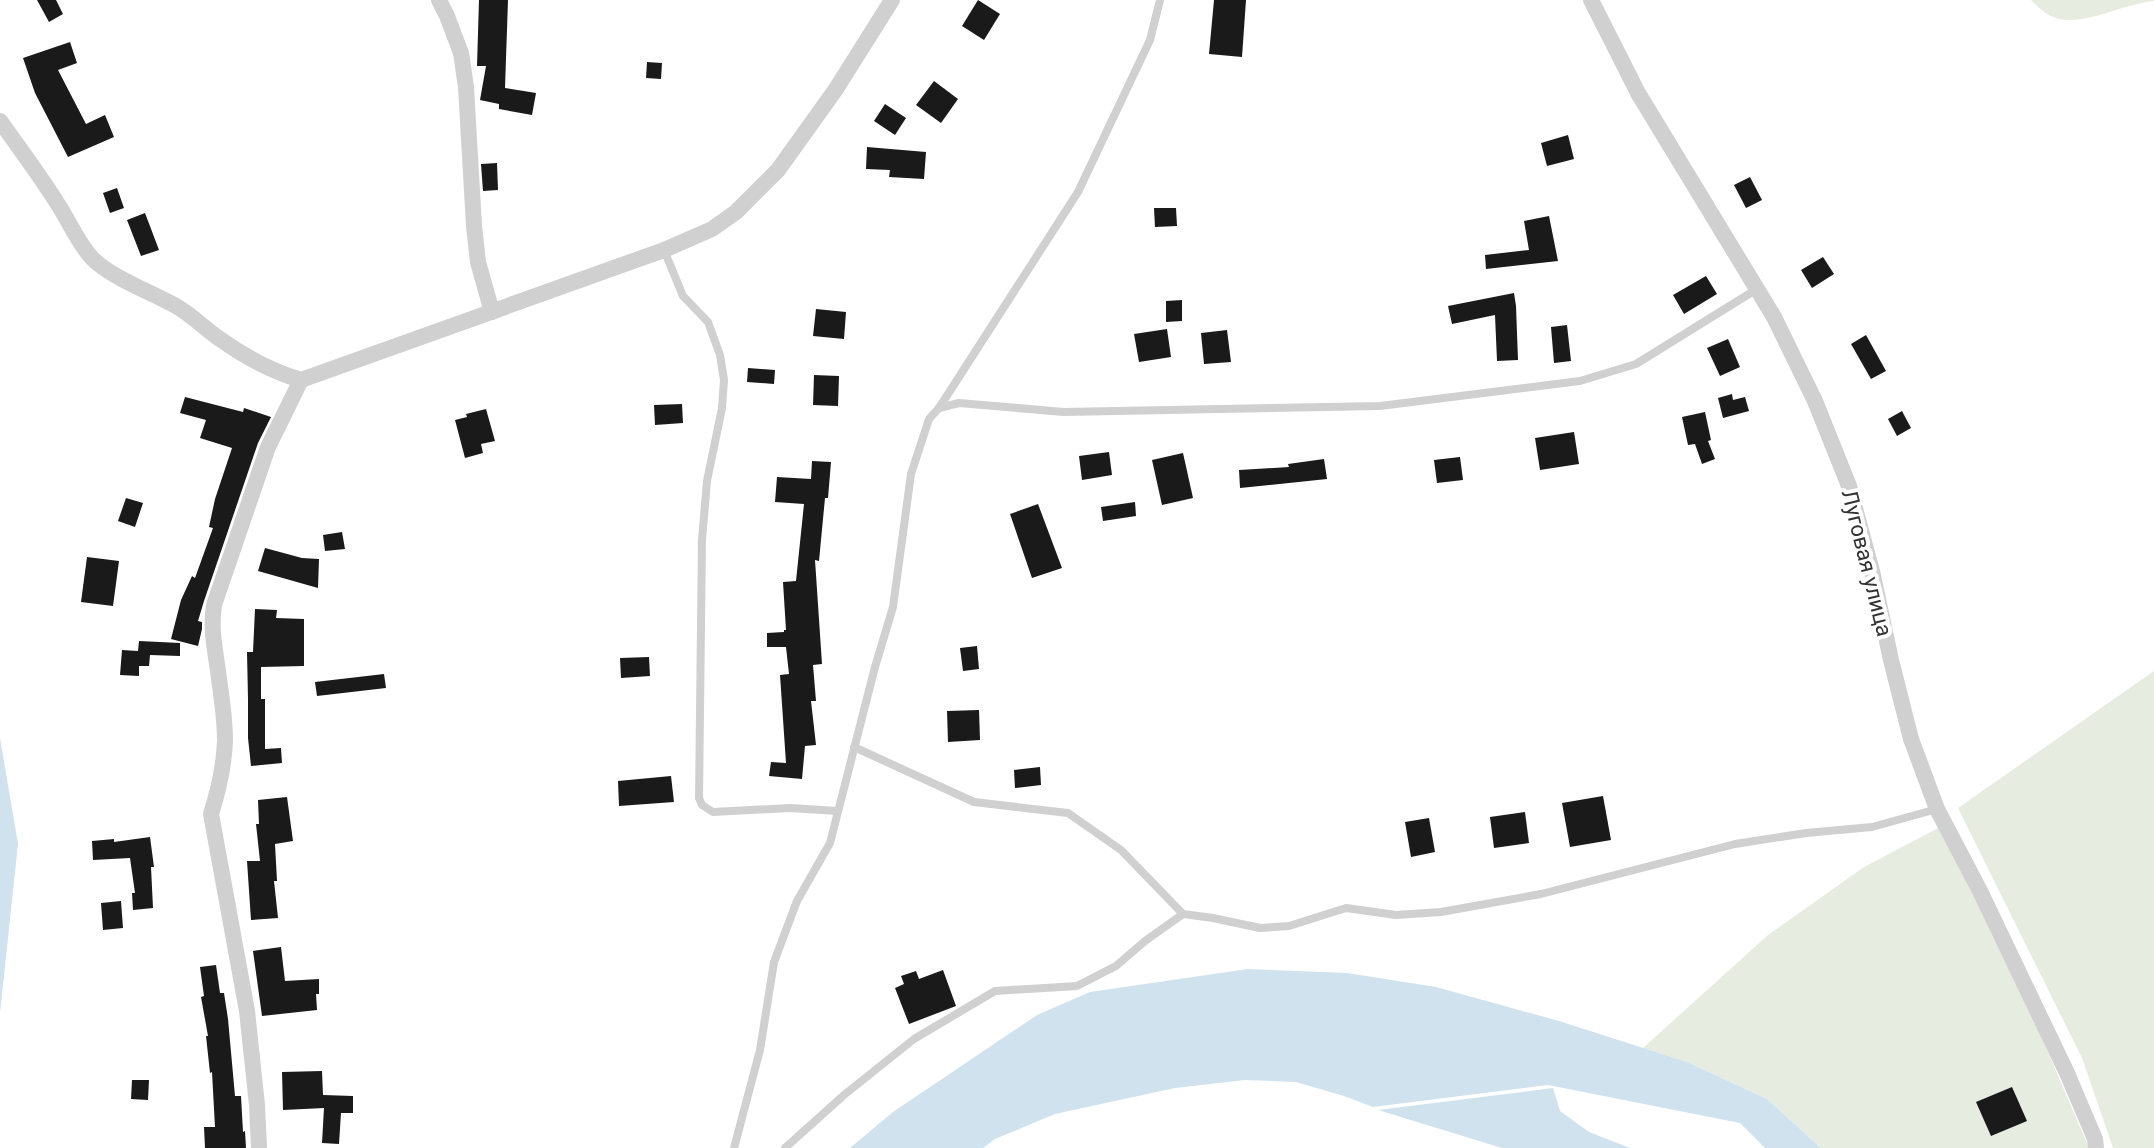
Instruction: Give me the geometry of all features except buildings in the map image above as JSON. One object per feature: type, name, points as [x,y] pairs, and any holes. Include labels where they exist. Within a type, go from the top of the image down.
[{"type":"street","points":[[439,0],[461,53],[478,262],[492,312]]},
{"type":"street","points":[[0,121],[92,259],[116,276],[180,308],[220,339],[273,372],[301,380],[664,250],[712,229],[736,212],[778,170],[836,89],[892,0]]},
{"type":"street","name":"Луговая улица","points":[[1591,0],[1638,93],[1774,317],[1815,401],[1849,486],[1911,739],[1937,809],[2067,1073],[2096,1148]]},
{"type":"street","points":[[259,1148],[247,1011],[211,814],[217,796],[225,742],[212,618],[268,447],[301,380]]},
{"type":"lane","points":[[734,1148],[760,1050],[774,962],[797,901],[830,843],[893,607],[911,474],[929,419],[1078,192],[1150,40],[1160,0]]},
{"type":"lane","points":[[664,250],[683,296],[708,322],[720,355],[724,380],[722,408],[707,481],[702,540],[699,798],[702,805],[713,812],[790,808],[838,811]]},
{"type":"lane","points":[[939,408],[959,403],[1064,412],[1380,406],[1580,381],[1636,364],[1758,289]]},
{"type":"lane","points":[[854,747],[974,802],[1068,813],[1121,850],[1183,914],[1260,928],[1289,926],[1346,908],[1396,915],[1441,912],[1541,894],[1735,844],[1872,827],[1937,809]]},
{"type":"lane","points":[[785,1148],[844,1095],[914,1039],[995,991],[1077,986],[1116,966],[1183,914]]},
{"type":"shaded area","points":[[2031,0],[2154,1],[2067,20],[2049,15]]},
{"type":"shaded area","points":[[2154,671],[2154,1148],[2113,1148],[2082,1058],[1958,808]]},
{"type":"shaded area","points":[[1942,826],[2020,987],[2089,1148],[1821,1148],[1767,1099],[1687,1062],[1643,1048],[1768,935],[1864,867]]},
{"type":"water","points":[[0,738],[18,844],[0,1013]]},
{"type":"water","points":[[1248,969],[1347,973],[1436,987],[1559,1021],[1687,1062],[1767,1099],[1821,1148],[1765,1148],[1740,1123],[1548,1085],[1373,1107],[1296,1082],[1245,1080],[1175,1088],[1055,1114],[995,1139],[983,1148],[850,1148],[893,1112],[1037,1015],[1090,992]]},
{"type":"water","points":[[1553,1088],[1560,1111],[1589,1132],[1630,1148],[1502,1148],[1378,1110]]}]
